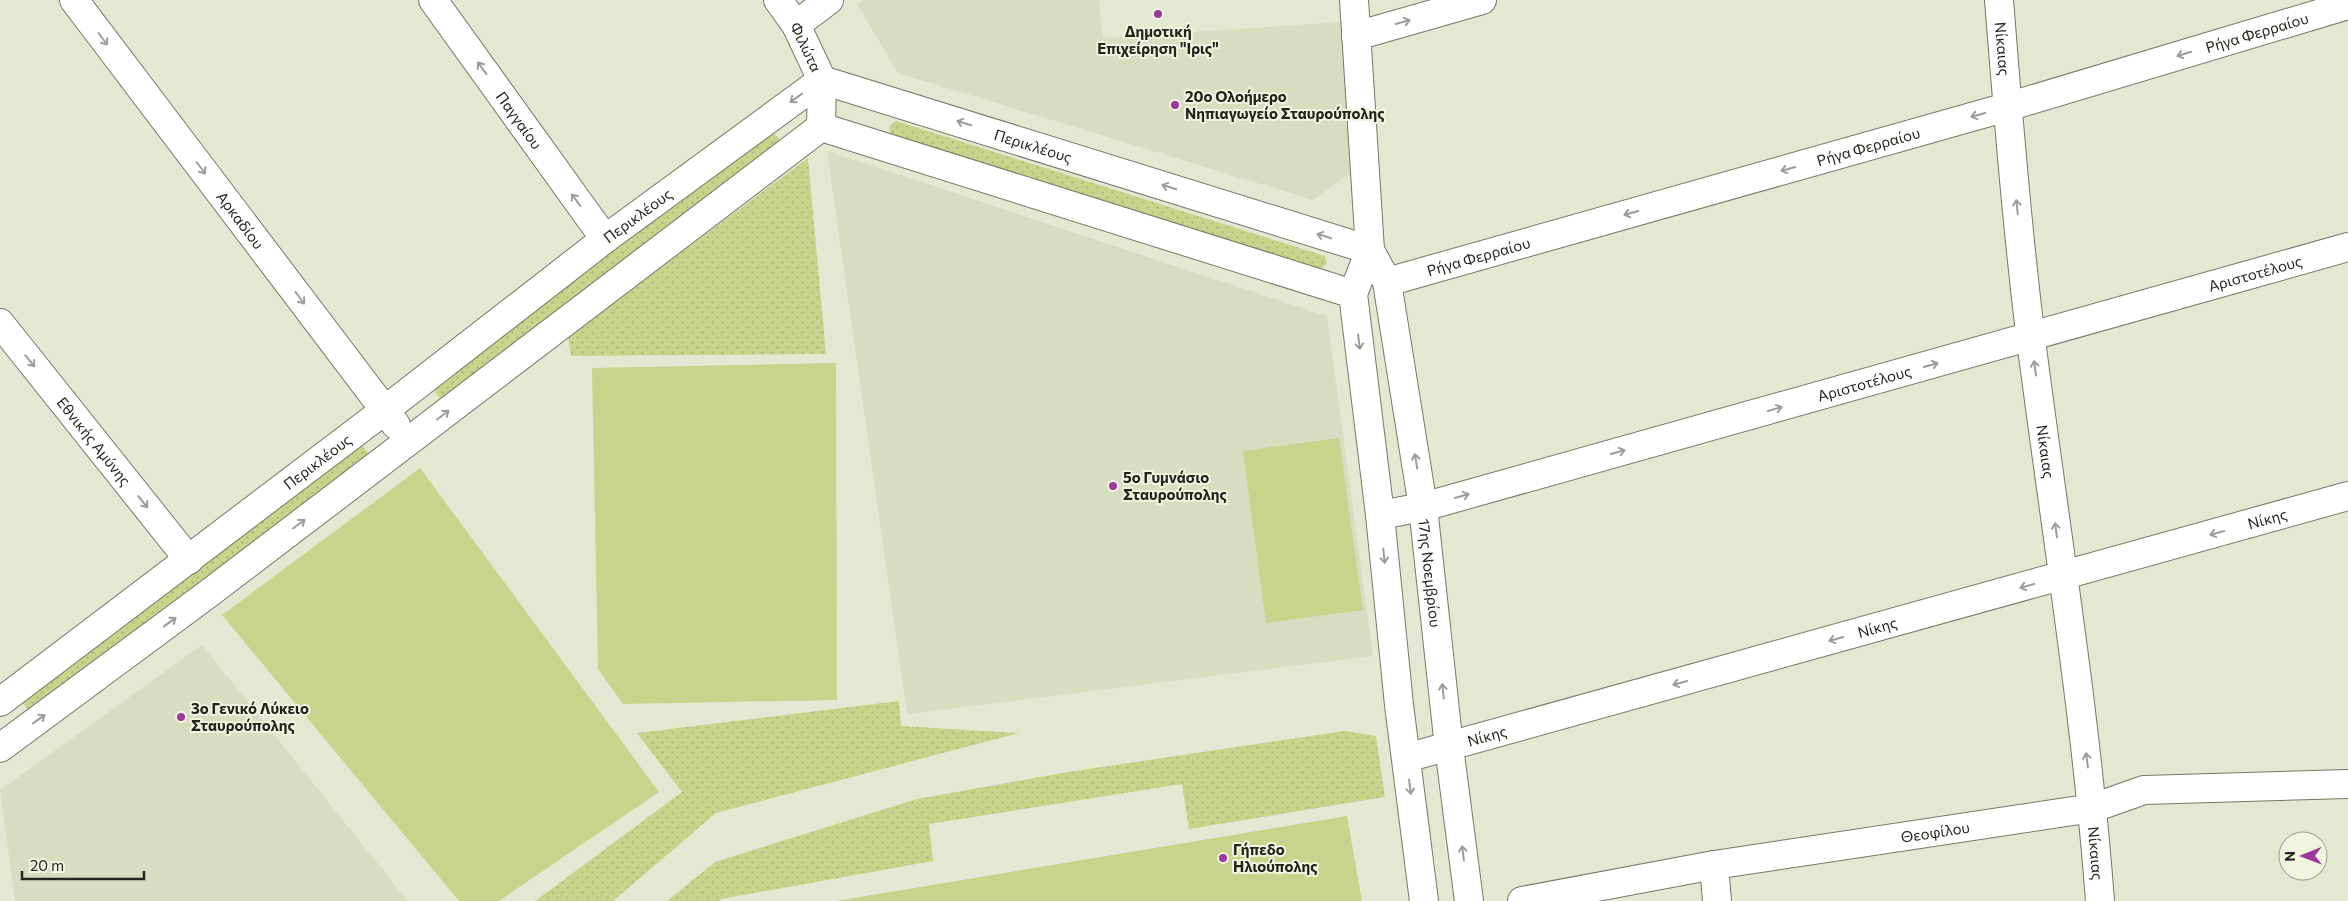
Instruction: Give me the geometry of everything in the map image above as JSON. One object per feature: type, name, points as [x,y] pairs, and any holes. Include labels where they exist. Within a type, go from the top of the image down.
[{"type":"street","name":"Αρκαδίου","points":[[74,0],[408,441]]},
{"type":"street","name":"Παγγαίου","points":[[433,0],[605,239]]},
{"type":"street","name":"Φιλώτα","points":[[778,0],[796,25],[822,80],[821,127]]},
{"type":"street","points":[[796,25],[829,0]]},
{"type":"street","name":"17ης Νοεμβρίου","points":[[1354,0],[1370,250],[1387,282],[1423,507],[1449,747],[1469,901]]},
{"type":"street","points":[[1356,36],[1482,0]]},
{"type":"street","name":"Νίκαιας","points":[[1999,0],[2007,107],[2030,337],[2093,808],[2100,901]]},
{"type":"street","name":"Ρήγα Φερραίου","points":[[1387,282],[2007,107],[2348,5]]},
{"type":"street","name":"Περικλέους","points":[[0,702],[189,560],[605,239],[822,80],[1370,250]]},
{"type":"street","points":[[2,743],[208,594],[821,127],[1353,294]]},
{"type":"street","name":"Αριστοτέλους","points":[[1380,515],[1423,507],[2348,247]]},
{"type":"street","name":"17ης Νοεμβρίου","points":[[1370,250],[1353,294],[1380,515],[1399,705],[1424,901]]},
{"type":"street","name":"Εθνικής Αμύνης","points":[[0,323],[189,560]]},
{"type":"street","name":"Νίκης","points":[[1406,758],[2348,496]]},
{"type":"street","name":"Θεοφίλου","points":[[1522,901],[1714,865],[2093,808],[2144,790],[2348,784]]},
{"type":"street","points":[[1714,865],[1717,901]]},
{"type":"shaded area","name":"20ο Ολοήμερο Νηπιαγωγείο Σταυρούπολης","points":[[863,0],[1099,0],[1103,38],[1342,22],[1352,172],[1313,200],[898,73],[857,4]]},
{"type":"shaded area","name":"5ο Γυμνάσιο Σταυρούπολης","points":[[827,151],[1327,316],[1373,656],[907,714]]},
{"type":"shaded area","name":"3ο Γενικό Λύκειο Σταυρούπολης","points":[[202,645],[408,901],[15,901],[0,790]]},
{"type":"green space","points":[[896,121],[1325,256],[1327,264],[1319,269],[891,135],[889,126]]},
{"type":"green space","points":[[772,130],[781,142],[440,399],[431,386]]},
{"type":"green space","points":[[808,158],[826,354],[571,356],[568,337]]},
{"type":"green space","points":[[836,363],[837,700],[623,704],[598,669],[592,368]]},
{"type":"green space","points":[[1339,438],[1363,610],[1266,623],[1243,451]]},
{"type":"green space","points":[[361,444],[370,455],[30,712],[21,701]]},
{"type":"green space","points":[[420,468],[659,792],[499,901],[459,901],[222,615]]},
{"type":"green space","points":[[899,701],[901,726],[1019,733],[716,813],[613,901],[535,901],[682,792],[637,733]]},
{"type":"green space","points":[[1345,731],[1376,736],[1385,797],[1189,829],[1182,784],[929,824],[933,861],[721,899],[720,901],[667,901],[715,862],[917,799],[1068,772]]},
{"type":"green space","name":"Γήπεδο Ηλιούπολης","points":[[1347,816],[1362,901],[836,901]]},
{"type":"place","name":"Δημοτική Επιχείρηση \"Ιρις\"","points":[[1158,14]]},
{"type":"place","name":"20ο Ολοήμερο Νηπιαγωγείο Σταυρούπολης","points":[[1175,105]]},
{"type":"place","name":"5ο Γυμνάσιο Σταυρούπολης","points":[[1113,486]]},
{"type":"place","name":"3ο Γενικό Λύκειο Σταυρούπολης","points":[[181,717]]},
{"type":"place","name":"Γήπεδο Ηλιούπολης","points":[[1223,858]]}]
